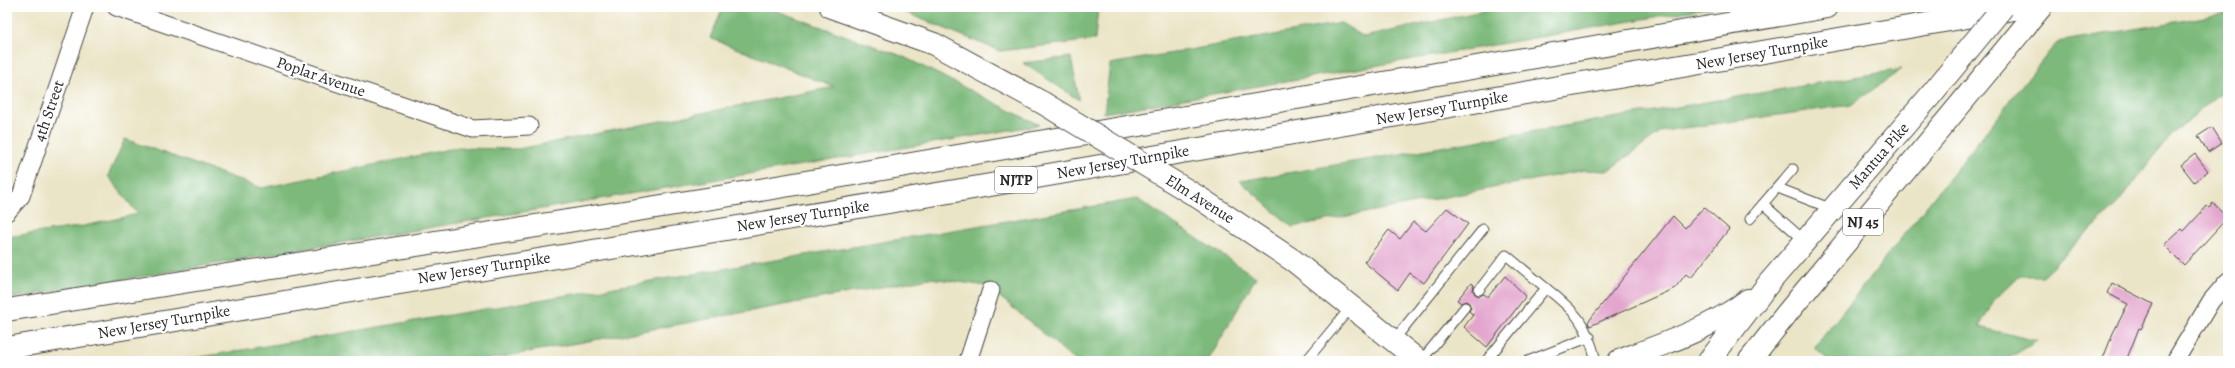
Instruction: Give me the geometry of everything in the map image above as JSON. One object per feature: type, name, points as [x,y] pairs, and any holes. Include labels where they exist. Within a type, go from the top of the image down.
[{"type":"main road","name":"Elm Avenue","points":[[832,7],[934,44],[1043,103],[1198,196],[1272,245],[1420,361]]},
{"type":"main road","name":"New Jersey Turnpike","points":[[7,310],[725,196],[1827,7]]},
{"type":"main road","name":"Mantua Pike","points":[[1709,361],[1769,283],[1930,96],[2003,7]]},
{"type":"main road","name":"New Jersey Turnpike","points":[[7,348],[968,188],[2025,7]]},
{"type":"main road","name":"Mantua Pike","points":[[1749,361],[2041,7]]},
{"type":"main road","points":[[1619,361],[1690,334],[1726,316],[1769,283]]},
{"type":"street","name":"4th Street","points":[[7,212],[21,196],[85,7]]},
{"type":"street","name":"Poplar Avenue","points":[[116,7],[473,129],[529,126]]},
{"type":"street","points":[[2175,361],[2211,301],[2228,281]]},
{"type":"street","points":[[968,361],[991,290]]},
{"type":"lane","points":[[1750,219],[1793,169]]},
{"type":"lane","points":[[1778,188],[1833,209]]},
{"type":"lane","points":[[1763,204],[1806,241]]},
{"type":"lane","points":[[1393,341],[1483,229]]},
{"type":"lane","points":[[1479,290],[1506,256],[1574,311],[1590,337],[1596,361]]},
{"type":"lane","points":[[1486,361],[1546,288]]},
{"type":"lane","points":[[1306,361],[1351,307]]},
{"type":"lane","points":[[1420,361],[1465,307]]},
{"type":"lane","points":[[1528,361],[1590,337]]},
{"type":"green space","points":[[723,7],[766,7],[902,56],[1039,125],[7,299],[7,237],[84,226],[138,214],[108,176],[125,139],[262,188],[455,148],[518,149],[834,87],[710,38]]},
{"type":"green space","points":[[892,7],[1098,7],[1095,40],[1000,51]]},
{"type":"green space","points":[[1500,7],[1712,7],[1104,113],[1110,64],[1341,23],[1364,37]]},
{"type":"green space","points":[[2228,13],[2228,87],[2172,134],[2117,204],[2042,276],[2019,276],[1994,300],[1979,327],[2037,341],[2004,361],[1830,361],[1814,348],[2057,42]]},
{"type":"green space","points":[[1071,57],[1079,100],[1023,63]]},
{"type":"green space","points":[[1902,69],[1851,105],[1663,131],[1607,171],[1585,170],[1292,227],[1240,181]]},
{"type":"green space","points":[[1137,199],[1256,277],[1208,361],[1076,361],[987,286],[930,278],[480,361],[177,361]]},
{"type":"building","points":[[2212,127],[2222,143],[2208,152],[2198,136]]},
{"type":"building","points":[[2195,154],[2208,171],[2194,182],[2181,165]]},
{"type":"building","points":[[2213,203],[2228,217],[2184,265],[2164,245],[2181,229],[2184,231],[2207,206],[2209,208]]},
{"type":"building","points":[[1704,207],[1729,229],[1691,278],[1686,274],[1675,288],[1590,326],[1588,322],[1673,216],[1685,228]]},
{"type":"building","points":[[1447,208],[1468,224],[1424,283],[1410,273],[1398,290],[1364,262],[1389,230],[1400,239],[1413,222],[1426,231]]},
{"type":"building","points":[[1505,276],[1526,296],[1487,347],[1464,327],[1473,315],[1469,311],[1471,308],[1469,303],[1466,301],[1461,303],[1457,300],[1471,283],[1474,286],[1473,290],[1475,294],[1479,296],[1484,294],[1488,297]]},
{"type":"building","points":[[2112,283],[2153,304],[2141,329],[2139,328],[2126,361],[2102,361],[2113,333],[2128,304],[2107,293]]}]
